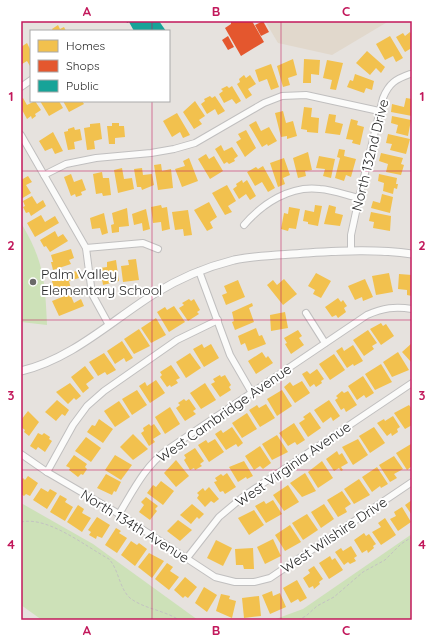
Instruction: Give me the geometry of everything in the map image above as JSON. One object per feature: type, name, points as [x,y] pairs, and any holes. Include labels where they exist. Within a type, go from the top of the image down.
[{"type":"street","name":"North 132nd Drive","points":[[352,250],[351,235],[379,110],[390,84],[395,79],[410,74]]},
{"type":"street","points":[[21,87],[30,81]]},
{"type":"street","points":[[44,175],[66,164],[96,158],[151,153],[174,149],[194,143],[264,103],[282,96],[306,95],[379,110]]},
{"type":"street","points":[[21,135],[86,248],[92,294],[109,325]]},
{"type":"street","points":[[244,225],[256,211],[271,201],[304,189],[318,188],[359,198]]},
{"type":"street","points":[[86,248],[143,243],[158,249]]},
{"type":"street","points":[[21,371],[50,362],[76,348],[153,294],[199,271],[235,260],[352,250],[376,250],[412,254]]},
{"type":"street","points":[[199,271],[235,367],[252,393]]},
{"type":"street","name":"West Cambridge Avenue","points":[[119,514],[147,470],[159,456],[362,318],[381,309],[400,307],[412,309]]},
{"type":"street","points":[[306,313],[325,343]]},
{"type":"street","points":[[47,472],[73,425],[87,406],[104,391],[177,340],[218,320]]},
{"type":"street","name":"West Virginia Avenue","points":[[187,558],[218,517],[244,496],[412,383]]},
{"type":"street","name":"North 134th Avenue","points":[[21,454],[47,472],[119,514],[215,577],[224,581],[254,582]]},
{"type":"street","name":"West Wilshire Drive","points":[[254,582],[270,578],[412,482]]},
{"type":"path","points":[[21,522],[28,520],[58,528],[109,559],[114,564],[123,589],[130,598],[154,610],[170,614],[178,620]]},
{"type":"path","points":[[298,620],[334,596],[363,572],[384,560],[401,544],[412,537]]},
{"type":"shaded area","points":[[265,21],[389,21],[332,55],[278,43]]},
{"type":"green space","name":"Palm Valley Elementary School","points":[[21,223],[29,237],[42,272],[47,325],[21,322]]},
{"type":"green space","points":[[21,503],[93,544],[198,620],[42,620],[21,605]]},
{"type":"green space","points":[[412,534],[412,620],[273,620],[303,609]]},
{"type":"building: Homes","points":[[58,25],[60,29],[64,27],[66,30],[52,30]]},
{"type":"building: Homes","points":[[410,32],[412,35],[412,52],[410,49],[405,52],[396,37],[403,33],[405,36]]},
{"type":"building: Homes","points":[[390,36],[403,58],[396,62],[393,56],[385,60],[376,44]]},
{"type":"building: Homes","points":[[27,43],[30,49],[30,66],[27,61],[22,64],[21,63],[21,47]]},
{"type":"building: Homes","points":[[367,51],[385,67],[381,73],[376,68],[370,75],[356,63]]},
{"type":"building: Homes","points":[[293,59],[297,75],[288,78],[290,85],[283,87],[277,66]]},
{"type":"building: Homes","points":[[304,59],[320,60],[319,75],[311,74],[311,83],[303,83]]},
{"type":"building: Homes","points":[[327,60],[343,63],[336,90],[330,89],[332,80],[323,78]]},
{"type":"building: Homes","points":[[271,64],[279,87],[271,90],[267,79],[259,82],[255,70]]},
{"type":"building: Homes","points":[[355,74],[374,81],[372,90],[366,88],[364,93],[347,87],[350,80],[353,81]]},
{"type":"building: Homes","points":[[244,75],[246,78],[250,75],[256,84],[248,89],[252,95],[246,99],[237,84],[240,82],[239,79]]},
{"type":"building: Homes","points":[[227,86],[229,88],[232,86],[241,101],[236,104],[232,99],[224,103],[219,94],[223,91],[221,89]]},
{"type":"building: Homes","points":[[210,96],[212,98],[215,96],[225,111],[218,115],[215,109],[207,114],[201,104],[205,101],[204,99]]},
{"type":"building: Homes","points":[[23,98],[27,105],[36,102],[41,110],[35,114],[36,116],[32,119],[31,116],[27,119],[21,108],[21,99]]},
{"type":"building: Homes","points":[[406,98],[412,99],[412,116],[391,112],[392,104],[404,107]]},
{"type":"building: Homes","points":[[195,101],[205,116],[199,120],[202,124],[194,129],[183,112]]},
{"type":"building: Homes","points":[[41,102],[60,102],[63,108],[49,116]]},
{"type":"building: Homes","points":[[64,102],[83,102],[84,104],[69,112]]},
{"type":"building: Homes","points":[[304,107],[312,108],[311,117],[319,118],[318,133],[307,132],[307,130],[301,129]]},
{"type":"building: Homes","points":[[283,111],[286,123],[293,121],[297,136],[287,139],[287,136],[281,137],[275,113]]},
{"type":"building: Homes","points":[[177,113],[190,135],[183,138],[180,132],[172,137],[163,121]]},
{"type":"building: Homes","points":[[329,114],[336,115],[335,122],[343,124],[340,135],[325,133]]},
{"type":"building: Homes","points":[[392,116],[411,120],[408,136],[396,133],[398,125],[391,123]]},
{"type":"building: Homes","points":[[351,119],[358,121],[357,125],[364,127],[360,145],[352,143],[353,140],[346,139]]},
{"type":"building: Homes","points":[[256,121],[261,131],[269,127],[277,141],[268,146],[267,144],[262,147],[249,125]]},
{"type":"building: Homes","points":[[100,123],[102,139],[94,141],[95,149],[87,150],[84,128],[90,127],[90,124]]},
{"type":"building: Homes","points":[[112,123],[119,123],[119,126],[124,126],[125,137],[115,138],[115,144],[109,144],[107,126],[112,126]]},
{"type":"building: Homes","points":[[74,127],[75,130],[80,129],[82,140],[74,142],[75,149],[68,150],[64,132]]},
{"type":"building: Homes","points":[[246,130],[256,148],[245,157],[236,142],[241,139],[238,134]]},
{"type":"building: Homes","points":[[53,132],[63,151],[55,154],[52,148],[45,151],[39,141]]},
{"type":"building: Homes","points":[[388,134],[410,139],[406,154],[390,150],[392,144],[386,143]]},
{"type":"building: Homes","points":[[221,145],[224,151],[232,147],[238,156],[234,159],[235,161],[229,164],[227,162],[224,164],[215,149]]},
{"type":"building: Homes","points":[[339,149],[345,150],[344,156],[356,159],[351,177],[346,175],[344,181],[335,178],[340,158],[337,157]]},
{"type":"building: Homes","points":[[308,152],[312,170],[305,171],[306,176],[298,178],[293,158]]},
{"type":"building: Homes","points":[[381,153],[403,158],[401,164],[404,165],[401,175],[386,172],[388,164],[379,161]]},
{"type":"building: Homes","points":[[206,154],[209,159],[214,156],[223,171],[210,179],[198,159]]},
{"type":"building: Homes","points":[[319,156],[335,159],[331,178],[323,176],[325,169],[316,168]]},
{"type":"building: Homes","points":[[189,158],[198,181],[182,187],[175,169],[185,166],[183,161]]},
{"type":"building: Homes","points":[[284,158],[290,175],[283,178],[285,184],[278,187],[270,163]]},
{"type":"building: Homes","points":[[161,164],[162,171],[171,169],[173,188],[158,190],[154,165]]},
{"type":"building: Homes","points":[[263,166],[275,188],[268,192],[262,182],[255,186],[247,172],[256,167],[258,169]]},
{"type":"building: Homes","points":[[122,168],[124,179],[132,178],[134,189],[118,193],[114,170]]},
{"type":"building: Homes","points":[[142,168],[143,175],[152,174],[154,185],[142,190],[141,187],[137,187],[134,169]]},
{"type":"building: Homes","points":[[102,172],[103,178],[109,178],[111,195],[103,196],[102,193],[96,194],[93,174]]},
{"type":"building: Homes","points":[[71,174],[74,182],[82,179],[86,190],[81,192],[82,195],[76,197],[75,194],[71,196],[64,177]]},
{"type":"building: Homes","points":[[379,174],[397,178],[397,189],[394,188],[393,194],[383,191],[384,183],[378,181]]},
{"type":"building: Homes","points":[[28,176],[32,182],[26,185],[31,193],[21,199],[21,180]]},
{"type":"building: Homes","points":[[242,180],[243,183],[247,180],[256,196],[250,200],[246,194],[239,199],[233,189],[237,186],[236,184]]},
{"type":"building: Homes","points":[[227,185],[236,201],[228,206],[232,212],[225,215],[212,193]]},
{"type":"building: Homes","points":[[382,194],[393,197],[390,213],[371,208],[373,201],[380,203]]},
{"type":"building: Homes","points":[[32,196],[37,204],[43,200],[46,206],[31,216],[29,212],[26,213],[23,207],[25,206],[23,201]]},
{"type":"building: Homes","points":[[209,202],[217,217],[210,222],[213,228],[207,231],[194,210]]},
{"type":"building: Homes","points":[[161,205],[162,208],[167,207],[170,229],[162,231],[161,222],[153,223],[151,207]]},
{"type":"building: Homes","points":[[315,205],[322,206],[318,226],[308,224],[308,222],[303,221],[305,210],[314,212]]},
{"type":"building: Homes","points":[[329,205],[336,207],[335,213],[343,215],[340,226],[324,224]]},
{"type":"building: Homes","points":[[289,207],[300,209],[296,229],[289,228],[288,231],[281,229],[284,213],[288,214]]},
{"type":"building: Homes","points":[[127,208],[129,226],[119,227],[119,232],[112,233],[111,225],[114,224],[112,213]]},
{"type":"building: Homes","points":[[146,209],[150,229],[143,231],[142,223],[134,225],[132,214]]},
{"type":"building: Homes","points":[[188,210],[192,235],[184,236],[183,229],[175,230],[172,212]]},
{"type":"building: Homes","points":[[371,212],[391,216],[390,231],[373,228],[374,222],[369,221]]},
{"type":"building: Homes","points":[[104,213],[108,233],[102,235],[100,228],[92,229],[90,218]]},
{"type":"building: Homes","points":[[41,215],[45,222],[55,216],[59,223],[35,237],[27,223]]},
{"type":"building: Homes","points":[[55,231],[58,237],[63,234],[68,241],[50,252],[46,246],[44,247],[40,240]]},
{"type":"building: Homes","points":[[71,249],[74,258],[69,260],[71,264],[53,270],[51,255]]},
{"type":"building: Homes","points":[[136,259],[139,280],[123,282],[121,266],[129,265],[128,260]]},
{"type":"building: Homes","points":[[116,260],[119,281],[103,285],[100,268],[107,267],[107,262]]},
{"type":"building: Homes","points":[[77,271],[79,278],[69,281],[71,289],[57,292],[51,278]]},
{"type":"building: Homes","points":[[316,273],[331,281],[321,298],[313,294],[315,290],[308,286]]},
{"type":"building: Homes","points":[[389,273],[393,292],[376,295],[372,276]]},
{"type":"building: Homes","points":[[399,274],[412,275],[412,296],[407,295],[407,290],[398,289]]},
{"type":"building: Homes","points":[[284,279],[297,294],[283,305],[267,285],[273,280],[277,285]]},
{"type":"building: Homes","points":[[365,279],[373,297],[363,301],[362,297],[355,300],[348,286]]},
{"type":"building: Homes","points":[[238,280],[245,297],[226,305],[222,295],[227,293],[224,286]]},
{"type":"building: Homes","points":[[70,294],[74,303],[81,299],[84,306],[59,316],[52,301]]},
{"type":"building: Homes","points":[[338,298],[341,302],[343,300],[347,306],[344,308],[346,312],[338,318],[336,315],[332,317],[325,307]]},
{"type":"building: Homes","points":[[189,299],[191,301],[194,299],[200,310],[197,312],[199,314],[188,321],[179,308],[184,305],[182,303]]},
{"type":"building: Homes","points":[[252,303],[253,306],[249,308],[254,322],[235,330],[232,322],[234,321],[232,312]]},
{"type":"building: Homes","points":[[174,306],[185,322],[169,332],[157,312],[165,307],[167,310]]},
{"type":"building: Homes","points":[[285,312],[288,328],[271,331],[270,315]]},
{"type":"building: Homes","points":[[156,318],[166,335],[151,343],[141,328]]},
{"type":"building: Homes","points":[[381,323],[383,326],[386,324],[394,336],[381,345],[370,329]]},
{"type":"building: Homes","points":[[256,328],[259,336],[262,335],[266,344],[248,351],[245,343],[241,345],[238,336]]},
{"type":"building: Homes","points":[[139,329],[150,346],[134,354],[124,339]]},
{"type":"building: Homes","points":[[298,330],[302,336],[299,338],[304,345],[291,354],[285,344],[287,343],[284,338]]},
{"type":"building: Homes","points":[[368,330],[377,343],[372,346],[374,349],[364,356],[353,340]]},
{"type":"building: Homes","points":[[122,341],[133,358],[126,362],[124,358],[115,364],[107,351]]},
{"type":"building: Homes","points":[[412,343],[412,363],[402,352]]},
{"type":"building: Homes","points":[[202,344],[204,348],[211,344],[219,358],[204,367],[193,349]]},
{"type":"building: Homes","points":[[353,345],[363,361],[354,366],[353,364],[347,368],[336,351],[342,347],[344,351]]},
{"type":"building: Homes","points":[[262,352],[266,358],[268,356],[273,363],[256,374],[248,361]]},
{"type":"building: Homes","points":[[398,352],[409,370],[392,377],[383,362]]},
{"type":"building: Homes","points":[[104,353],[116,370],[107,375],[105,372],[98,376],[89,362]]},
{"type":"building: Homes","points":[[190,353],[201,368],[186,378],[176,362]]},
{"type":"building: Homes","points":[[334,354],[345,370],[330,380],[319,364]]},
{"type":"building: Homes","points":[[381,364],[392,382],[375,390],[365,374]]},
{"type":"building: Homes","points":[[171,365],[180,378],[176,380],[178,383],[171,387],[170,385],[167,387],[160,377],[162,375],[160,372]]},
{"type":"building: Homes","points":[[85,366],[94,378],[86,384],[89,388],[83,393],[71,377]]},
{"type":"building: Homes","points":[[317,369],[324,379],[321,381],[322,383],[316,387],[314,384],[310,387],[302,374],[307,371],[310,374]]},
{"type":"building: Homes","points":[[220,375],[221,377],[225,375],[231,385],[229,387],[231,390],[220,397],[211,384],[215,382],[213,379]]},
{"type":"building: Homes","points":[[363,376],[374,393],[366,398],[364,395],[357,400],[348,386]]},
{"type":"building: Homes","points":[[156,380],[165,393],[150,403],[139,386],[145,382],[147,386]]},
{"type":"building: Homes","points":[[302,381],[310,393],[295,403],[284,387],[290,382],[293,386]]},
{"type":"building: Homes","points":[[70,383],[81,396],[76,400],[74,398],[68,404],[56,392]]},
{"type":"building: Homes","points":[[205,383],[216,400],[201,409],[190,393]]},
{"type":"building: Homes","points":[[137,390],[147,405],[132,415],[122,399]]},
{"type":"building: Homes","points":[[282,390],[292,406],[277,416],[267,399]]},
{"type":"building: Homes","points":[[342,391],[344,393],[348,391],[357,405],[346,412],[344,408],[341,410],[335,400],[338,398],[336,396]]},
{"type":"building: Homes","points":[[184,399],[186,401],[189,399],[196,409],[193,411],[196,414],[185,421],[176,408],[180,405],[178,403]]},
{"type":"building: Homes","points":[[57,400],[69,410],[65,416],[62,414],[56,421],[45,412]]},
{"type":"building: Homes","points":[[329,400],[340,416],[333,421],[331,417],[323,423],[314,410]]},
{"type":"building: Homes","points":[[119,401],[130,417],[115,427],[104,411]]},
{"type":"building: Homes","points":[[266,404],[275,418],[260,427],[249,410],[257,405],[259,408]]},
{"type":"building: Homes","points":[[409,405],[412,409],[412,425],[405,429],[394,413]]},
{"type":"building: Homes","points":[[170,407],[180,424],[165,434],[155,417]]},
{"type":"building: Homes","points":[[28,411],[39,422],[29,436],[21,427],[21,420]]},
{"type":"building: Homes","points":[[310,412],[321,428],[308,437],[299,423],[305,419],[303,417]]},
{"type":"building: Homes","points":[[247,413],[257,429],[242,438],[232,423]]},
{"type":"building: Homes","points":[[393,416],[400,427],[397,429],[398,432],[392,436],[391,433],[387,436],[377,423],[384,419],[385,421]]},
{"type":"building: Homes","points":[[99,419],[113,429],[103,443],[87,432],[92,425],[95,426]]},
{"type":"building: Homes","points":[[294,423],[305,440],[297,445],[295,442],[288,446],[279,433]]},
{"type":"building: Homes","points":[[149,424],[151,426],[154,424],[161,434],[153,439],[155,442],[149,446],[141,433],[144,431],[143,428]]},
{"type":"building: Homes","points":[[232,427],[243,443],[238,447],[236,444],[226,450],[215,434],[221,430],[223,433]]},
{"type":"building: Homes","points":[[374,427],[385,443],[370,453],[359,436]]},
{"type":"building: Homes","points":[[38,433],[42,435],[44,433],[50,437],[49,439],[52,441],[45,452],[38,447],[36,450],[30,446]]},
{"type":"building: Homes","points":[[133,434],[148,449],[133,460],[120,447]]},
{"type":"building: Homes","points":[[277,435],[288,452],[272,460],[262,444]]},
{"type":"building: Homes","points":[[86,437],[101,448],[91,462],[75,451]]},
{"type":"building: Homes","points":[[215,439],[224,452],[209,462],[198,445],[206,440],[208,443]]},
{"type":"building: Homes","points":[[358,439],[368,455],[353,465],[342,447]]},
{"type":"building: Homes","points":[[411,444],[412,466],[407,470],[396,453]]},
{"type":"building: Homes","points":[[260,446],[271,463],[263,469],[260,466],[254,470],[245,456]]},
{"type":"building: Homes","points":[[195,448],[204,461],[200,464],[202,466],[195,470],[194,468],[190,470],[184,460],[186,458],[184,455]]},
{"type":"building: Homes","points":[[337,451],[339,455],[342,453],[348,463],[341,467],[343,470],[341,471],[339,468],[334,471],[326,459]]},
{"type":"building: Homes","points":[[74,455],[87,464],[85,467],[87,469],[83,475],[81,474],[78,477],[69,470],[70,468],[66,466]]},
{"type":"building: Homes","points":[[115,455],[132,465],[121,480],[105,470]]},
{"type":"building: Homes","points":[[394,456],[403,469],[394,474],[397,478],[390,482],[379,465]]},
{"type":"building: Homes","points":[[176,460],[189,476],[176,487],[164,473]]},
{"type":"building: Homes","points":[[244,461],[253,476],[247,479],[246,477],[238,482],[229,467]]},
{"type":"building: Homes","points":[[322,461],[333,478],[318,488],[308,472]]},
{"type":"building: Homes","points":[[377,467],[388,484],[381,488],[380,486],[372,492],[362,477]]},
{"type":"building: Homes","points":[[227,473],[236,487],[225,494],[223,491],[220,492],[214,482],[217,481],[215,478],[221,474],[223,476]]},
{"type":"building: Homes","points":[[305,473],[316,491],[302,497],[290,483]]},
{"type":"building: Homes","points":[[106,474],[121,482],[116,492],[114,491],[112,495],[97,488]]},
{"type":"building: Homes","points":[[28,476],[38,483],[30,496],[26,494],[24,496],[21,494],[21,480],[23,478],[25,480]]},
{"type":"building: Homes","points":[[359,479],[370,495],[354,504],[344,489]]},
{"type":"building: Homes","points":[[161,481],[174,491],[163,505],[147,493],[153,485],[156,487]]},
{"type":"building: Homes","points":[[288,485],[299,502],[284,511],[273,495]]},
{"type":"building: Homes","points":[[209,487],[219,499],[214,503],[211,501],[205,507],[197,498],[199,495],[197,493],[203,488],[205,491]]},
{"type":"building: Homes","points":[[41,488],[48,492],[50,489],[57,493],[47,509],[33,500]]},
{"type":"building: Homes","points":[[342,491],[351,504],[345,508],[347,512],[338,517],[327,500]]},
{"type":"building: Homes","points":[[60,495],[67,499],[65,502],[73,507],[65,521],[50,512]]},
{"type":"building: Homes","points":[[146,497],[158,506],[155,509],[157,511],[150,520],[139,512],[144,505],[141,502]]},
{"type":"building: Homes","points":[[273,500],[282,514],[266,523],[255,506],[264,501],[266,504]]},
{"type":"building: Homes","points":[[412,500],[412,515],[405,505]]},
{"type":"building: Homes","points":[[192,504],[204,514],[199,519],[197,517],[191,524],[180,515]]},
{"type":"building: Homes","points":[[324,504],[334,519],[321,528],[311,512]]},
{"type":"building: Homes","points":[[78,505],[84,509],[82,513],[91,518],[82,532],[67,522]]},
{"type":"building: Homes","points":[[402,507],[411,522],[398,531],[390,519],[396,516],[394,512]]},
{"type":"building: Homes","points":[[254,510],[264,525],[249,535],[238,518]]},
{"type":"building: Homes","points":[[307,514],[318,530],[303,540],[292,523]]},
{"type":"building: Homes","points":[[97,517],[110,525],[102,538],[97,536],[96,539],[89,535],[91,532],[88,530]]},
{"type":"building: Homes","points":[[385,518],[396,535],[381,545],[372,532],[381,527],[378,523]]},
{"type":"building: Homes","points":[[178,520],[192,530],[180,541],[167,531]]},
{"type":"building: Homes","points":[[290,525],[301,542],[285,551],[275,535]]},
{"type":"building: Homes","points":[[116,528],[121,531],[119,533],[127,538],[117,553],[105,545]]},
{"type":"building: Homes","points":[[364,533],[366,536],[369,534],[376,544],[368,553],[367,550],[362,553],[354,540]]},
{"type":"building: Homes","points":[[273,539],[281,556],[265,564],[257,547]]},
{"type":"building: Homes","points":[[216,540],[232,548],[223,566],[207,558]]},
{"type":"building: Homes","points":[[131,541],[137,545],[139,543],[147,549],[135,566],[121,555]]},
{"type":"building: Homes","points":[[351,546],[357,556],[354,558],[356,561],[350,564],[348,562],[344,565],[335,552],[341,548],[343,551]]},
{"type":"building: Homes","points":[[253,548],[254,569],[244,569],[243,565],[236,565],[235,549]]},
{"type":"building: Homes","points":[[149,553],[164,561],[152,578],[138,567]]},
{"type":"building: Homes","points":[[330,556],[332,560],[335,558],[343,570],[329,579],[319,563]]},
{"type":"building: Homes","points":[[167,563],[173,567],[170,571],[179,577],[169,590],[155,579]]},
{"type":"building: Homes","points":[[314,566],[323,579],[314,589],[313,586],[309,588],[303,578],[310,573],[308,570]]},
{"type":"building: Homes","points":[[185,577],[197,587],[188,598],[185,596],[183,598],[174,590]]},
{"type":"building: Homes","points":[[297,580],[307,598],[300,602],[298,599],[291,603],[283,588]]},
{"type":"building: Homes","points":[[204,587],[217,595],[207,612],[195,603]]},
{"type":"building: Homes","points":[[272,591],[273,596],[280,593],[286,607],[270,614],[262,595]]},
{"type":"building: Homes","points":[[221,594],[230,596],[229,599],[236,601],[232,618],[216,611]]},
{"type":"building: Homes","points":[[259,596],[261,616],[244,618],[242,598]]},
{"type":"building: Shops","points":[[231,21],[252,21],[264,42],[241,56],[225,28],[231,24]]},
{"type":"building: Shops","points":[[263,21],[269,32],[261,36],[255,25]]},
{"type":"building: Shops","points":[[228,36],[234,47],[228,50],[222,40]]},
{"type":"building: Public","points":[[126,21],[159,21],[165,30],[133,30],[129,22],[127,23]]},
{"type":"place","name":"Palm Valley Elementary School","points":[[33,282]]}]
